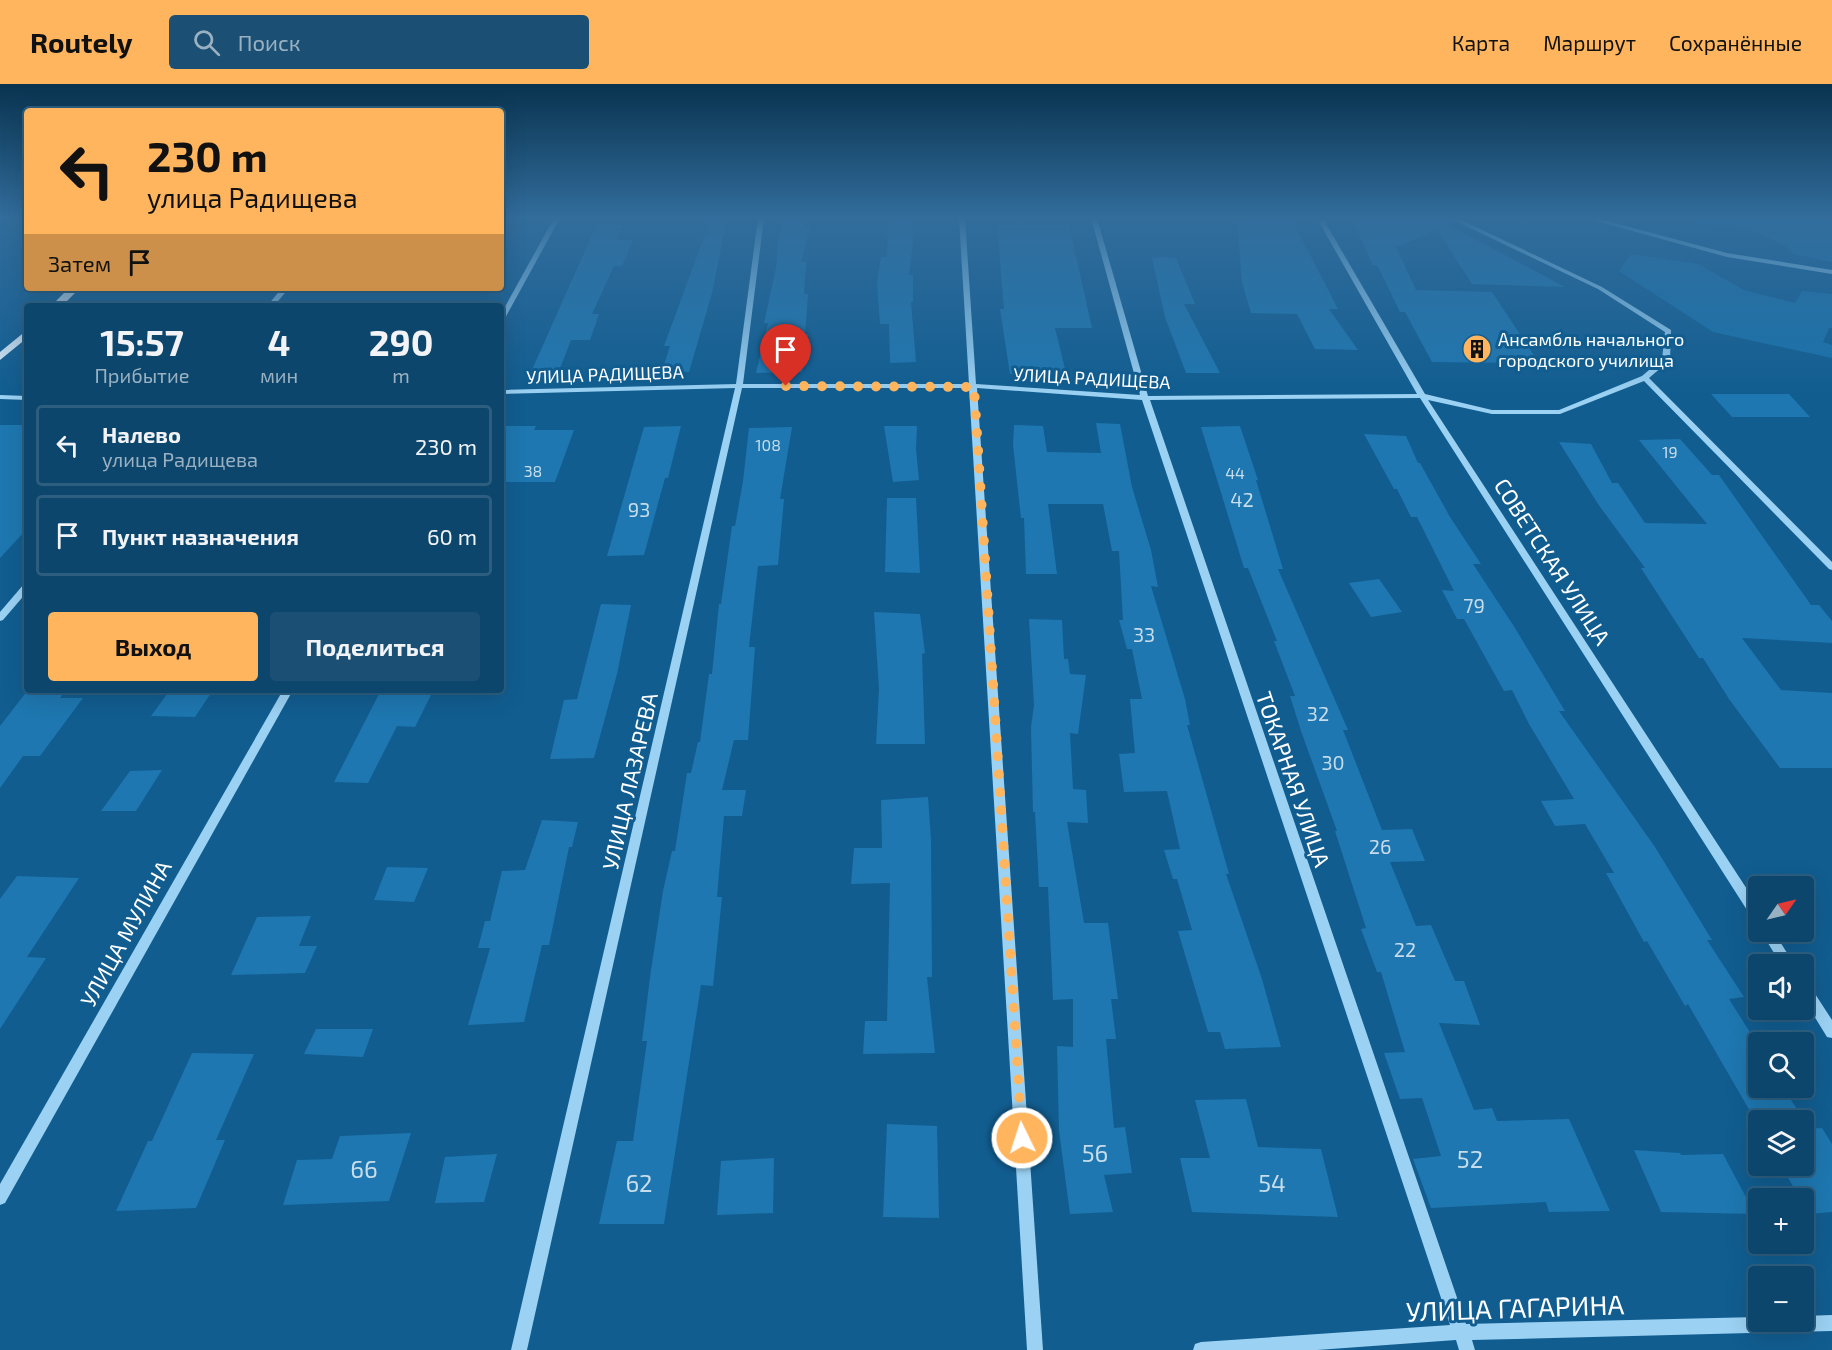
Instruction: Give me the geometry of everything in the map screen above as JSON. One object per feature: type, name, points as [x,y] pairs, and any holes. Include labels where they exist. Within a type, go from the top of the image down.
[{"type":"main road","points":[[59,303],[72,291]]},
{"type":"main road","points":[[0,357],[24,336]]},
{"type":"street","points":[[504,315],[525,277]]},
{"type":"street","name":"УЛИЦА ЛАЗАРЕВА","points":[[519,1350],[739,386],[753,277]]},
{"type":"street","points":[[966,277],[1035,1350]]},
{"type":"street","name":"ТОКАРНАЯ УЛИЦА","points":[[1111,277],[1145,398],[1467,1350]]},
{"type":"street","name":"СОВЕТСКАЯ УЛИЦА","points":[[1354,277],[1422,396],[1748,901]]},
{"type":"street","name":"УЛИЦА РАДИЩЕВА","points":[[504,392],[739,386],[974,387],[1145,398],[1422,396],[1492,412],[1560,412],[1646,378],[1666,360],[1669,331],[1600,288],[1577,277]]},
{"type":"street","points":[[273,303],[283,291]]},
{"type":"street","points":[[1646,378],[1832,567]]},
{"type":"street","points":[[0,397],[24,398]]},
{"type":"street","points":[[0,618],[24,590]]},
{"type":"street","name":"УЛИЦА МУЛИНА","points":[[0,1198],[286,693]]},
{"type":"street","points":[[1814,1004],[1832,1032]]},
{"type":"street","name":"УЛИЦА ГАГАРИНА","points":[[1201,1350],[1460,1332],[1832,1323]]},
{"type":"shaded area","points":[[1628,277],[1721,277],[1744,290],[1795,303],[1802,291],[1832,294],[1832,328],[1829,328],[1823,342],[1832,345],[1832,358],[1713,332]]},
{"type":"building","points":[[573,277],[609,277],[592,314],[599,314],[590,340],[571,340],[559,371],[531,372]]},
{"type":"building","points":[[689,277],[715,277],[689,372],[662,371],[670,346],[664,346]]},
{"type":"building","points":[[774,277],[805,277],[804,294],[808,294],[805,334],[808,334],[802,372],[756,373],[768,323],[764,323]]},
{"type":"building","points":[[878,277],[913,277],[913,302],[911,302],[916,362],[890,363],[889,324],[880,324]]},
{"type":"building","points":[[1001,277],[1081,277],[1092,328],[1055,328],[1066,373],[1010,374],[1000,309],[1004,309]]},
{"type":"building","points":[[1156,277],[1184,277],[1195,304],[1184,304],[1220,373],[1186,373],[1165,317]]},
{"type":"building","points":[[1242,277],[1322,277],[1338,309],[1329,309],[1358,350],[1315,349],[1297,314],[1251,313]]},
{"type":"building","points":[[1383,277],[1410,277],[1416,290],[1492,292],[1539,363],[1432,362],[1405,312],[1400,312]]},
{"type":"building","points":[[1468,277],[1546,277],[1565,287],[1472,284]]},
{"type":"building","points":[[1711,394],[1789,394],[1810,417],[1732,417]]},
{"type":"building","points":[[1096,423],[1120,424],[1132,487],[1151,550],[1158,587],[1151,586],[1185,699],[1190,725],[1187,725],[1229,874],[1226,874],[1262,979],[1281,1047],[1225,1049],[1220,1032],[1208,1032],[1178,931],[1192,930],[1177,879],[1173,879],[1164,850],[1180,849],[1167,791],[1124,792],[1119,754],[1135,753],[1130,699],[1142,699],[1132,649],[1127,649],[1119,620],[1123,620],[1119,551],[1112,551],[1103,504],[1048,504],[1057,574],[1026,574],[1024,518],[1021,518],[1013,445],[1014,425],[1043,426],[1047,452],[1101,453]]},
{"type":"building","points":[[0,425],[24,425],[24,532],[0,558]]},
{"type":"building","points":[[504,426],[536,426],[534,430],[574,430],[555,482],[504,482]]},
{"type":"building","points":[[681,426],[668,478],[665,478],[644,555],[607,556],[644,427]]},
{"type":"building","points":[[884,426],[917,426],[916,449],[919,480],[893,482]]},
{"type":"building","points":[[1240,426],[1283,569],[1278,569],[1348,730],[1343,730],[1382,830],[1412,829],[1425,861],[1390,862],[1416,926],[1431,925],[1455,981],[1464,981],[1480,1025],[1439,1023],[1474,1110],[1492,1108],[1497,1121],[1569,1119],[1610,1211],[1549,1212],[1546,1202],[1431,1208],[1413,1159],[1441,1156],[1422,1098],[1400,1099],[1384,1053],[1405,1052],[1381,972],[1377,972],[1361,929],[1366,928],[1335,831],[1337,831],[1290,696],[1295,696],[1274,641],[1277,641],[1248,568],[1244,568],[1201,427]]},
{"type":"building","points":[[792,427],[780,499],[784,499],[778,565],[758,566],[749,647],[755,647],[748,740],[734,740],[722,790],[746,790],[742,816],[724,816],[717,897],[722,897],[713,986],[701,985],[664,1224],[599,1224],[617,1141],[633,1141],[647,1041],[642,1041],[663,891],[672,851],[675,851],[687,773],[691,773],[698,742],[700,742],[709,674],[712,674],[719,604],[721,604],[732,526],[735,526],[743,481],[749,428]]},
{"type":"building","points":[[1364,434],[1406,436],[1418,463],[1481,564],[1473,564],[1565,711],[1559,711],[1655,847],[1712,940],[1707,940],[1744,997],[1729,999],[1750,1032],[1748,1032],[1748,1098],[1790,1098],[1797,1109],[1749,1110],[1688,1004],[1685,1006],[1647,941],[1644,942],[1606,873],[1614,873],[1585,824],[1555,826],[1541,801],[1574,799],[1529,724],[1512,690],[1504,691],[1464,619],[1457,619],[1442,590],[1454,591],[1417,517],[1411,517],[1397,489],[1394,489]]},
{"type":"building","points":[[1680,439],[1712,475],[1719,475],[1811,605],[1819,605],[1832,621],[1832,643],[1742,638],[1781,690],[1832,693],[1832,768],[1780,768],[1729,699],[1703,658],[1699,658],[1641,568],[1645,568],[1598,504],[1559,442],[1591,444],[1612,483],[1618,483],[1645,523],[1707,524],[1639,440]]},
{"type":"building","points":[[887,498],[916,498],[920,573],[885,572]]},
{"type":"building","points":[[1379,579],[1402,612],[1371,617],[1349,583]]},
{"type":"building","points":[[601,604],[631,605],[617,674],[594,758],[550,759],[564,700],[577,699]]},
{"type":"building","points":[[874,612],[920,614],[925,653],[922,654],[925,744],[876,744],[879,689]]},
{"type":"building","points":[[1029,619],[1062,620],[1064,659],[1068,659],[1070,674],[1086,675],[1078,734],[1070,733],[1073,789],[1086,790],[1088,823],[1067,822],[1084,923],[1108,923],[1118,999],[1111,999],[1116,1039],[1106,1039],[1114,1128],[1125,1127],[1132,1173],[1104,1175],[1113,1212],[1070,1214],[1059,1131],[1057,1046],[1073,1047],[1073,999],[1053,1000],[1048,887],[1039,887],[1035,812],[1033,812],[1031,727],[1034,705]]},
{"type":"building","points":[[26,693],[64,693],[60,698],[83,698],[40,756],[23,756],[0,788],[0,726]]},
{"type":"building","points":[[168,693],[211,693],[195,717],[151,716]]},
{"type":"building","points":[[379,693],[432,693],[415,727],[397,726],[368,783],[334,782]]},
{"type":"building","points":[[162,770],[136,811],[101,811],[130,771]]},
{"type":"building","points":[[928,797],[931,839],[932,977],[927,977],[935,1053],[863,1054],[865,1021],[887,1021],[890,883],[851,884],[854,848],[882,848],[881,800]]},
{"type":"building","points":[[542,820],[578,822],[572,847],[569,847],[549,945],[542,945],[524,1022],[468,1025],[490,948],[478,948],[485,921],[490,921],[502,871],[525,870]]},
{"type":"building","points":[[387,867],[428,868],[414,902],[374,900]]},
{"type":"building","points":[[17,876],[79,878],[27,957],[46,958],[0,1029],[0,899]]},
{"type":"building","points":[[311,916],[299,946],[317,946],[305,973],[231,975],[257,917]]},
{"type":"building","points":[[316,1029],[373,1029],[363,1057],[304,1054]]},
{"type":"building","points":[[192,1053],[254,1054],[216,1140],[225,1140],[196,1208],[116,1211],[148,1141],[152,1141]]},
{"type":"building","points":[[1246,1099],[1258,1147],[1321,1149],[1338,1217],[1192,1212],[1180,1158],[1210,1158],[1195,1100]]},
{"type":"building","points":[[887,1124],[937,1126],[939,1218],[883,1217]]},
{"type":"building","points":[[1814,1128],[1822,1128],[1832,1144],[1832,1212],[1814,1214],[1814,1188],[1794,1188],[1787,1176],[1814,1176]]},
{"type":"building","points":[[411,1133],[389,1201],[283,1205],[297,1160],[332,1159],[340,1136]]},
{"type":"building","points":[[1634,1150],[1680,1153],[1681,1155],[1723,1154],[1748,1201],[1748,1214],[1661,1212]]},
{"type":"building","points":[[497,1154],[484,1202],[435,1203],[445,1157]]},
{"type":"building","points":[[774,1158],[773,1213],[717,1215],[721,1161]]},
{"type":"place","name":"Ансамбль начального городского училища","points":[[1477,349]]},
{"type":"route","points":[[786,386],[974,387],[1022,1138]]}]
